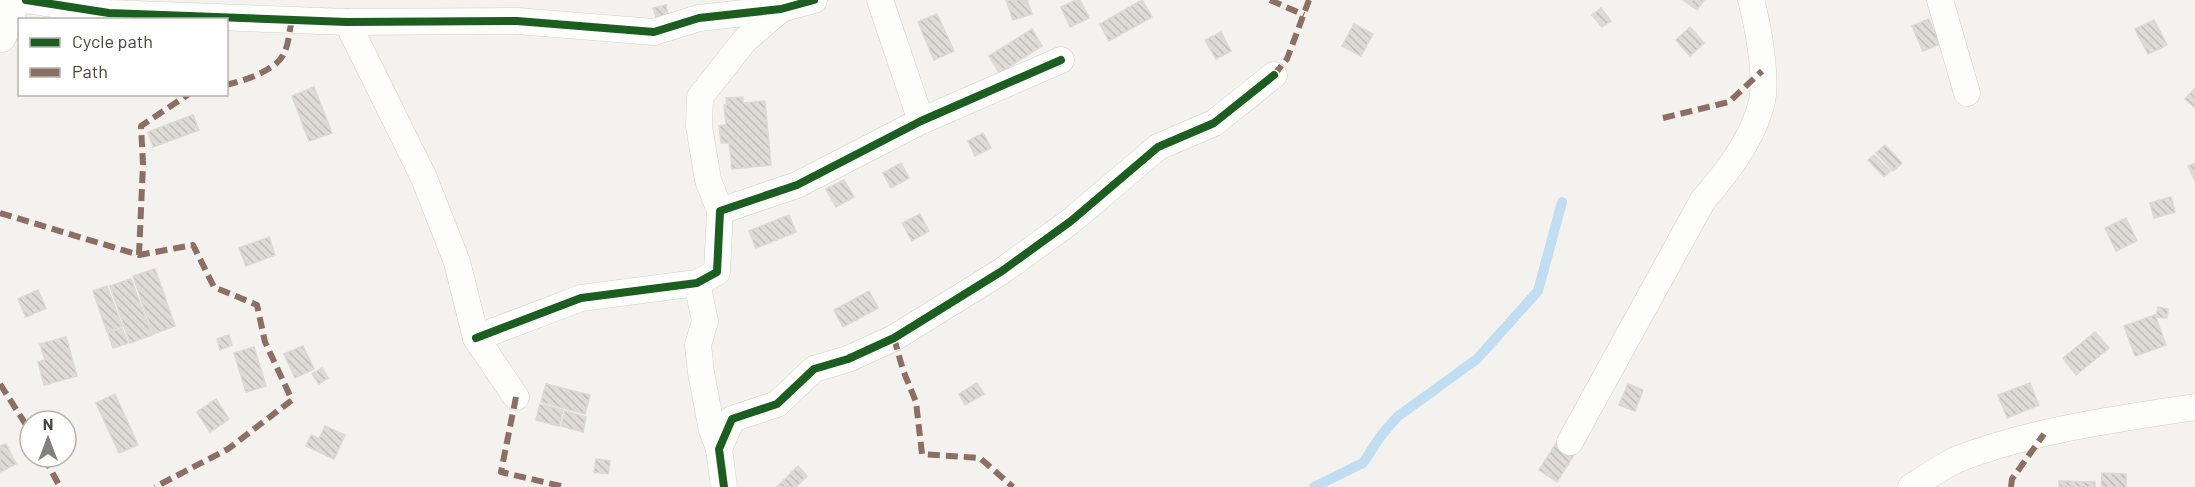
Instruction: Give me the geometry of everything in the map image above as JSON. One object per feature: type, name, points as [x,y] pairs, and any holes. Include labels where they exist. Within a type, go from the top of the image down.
[{"type":"street","points":[[0,36],[14,0]]},
{"type":"street","points":[[26,0],[109,13],[347,22],[517,21],[654,32],[699,18],[781,9],[814,0]]},
{"type":"street","points":[[880,0],[921,121]]},
{"type":"street","points":[[1570,442],[1703,200],[1730,170],[1748,136],[1762,100],[1762,55],[1750,0]]},
{"type":"street","points":[[1940,0],[1967,93]]},
{"type":"street","points":[[476,338],[581,298],[697,284],[717,272],[720,211],[708,180],[699,126],[700,97],[745,40],[781,9]]},
{"type":"street","points":[[347,22],[424,178],[457,262],[476,338],[516,397]]},
{"type":"street","points":[[720,211],[797,184],[921,121],[1061,60]]},
{"type":"street","points":[[719,449],[732,420],[777,404],[814,369],[848,359],[894,338],[1002,271],[1071,221],[1158,147],[1214,123],[1274,75]]},
{"type":"street","points":[[697,284],[705,321],[698,345],[701,372],[710,420],[719,449],[724,487]]},
{"type":"street","points":[[1911,487],[1956,460],[2040,435],[2104,421],[2195,408]]},
{"type":"building","points":[[1006,0],[1027,0],[1032,14],[1013,20]]},
{"type":"building","points":[[1080,0],[1089,18],[1070,27],[1061,7]]},
{"type":"building","points":[[1142,0],[1152,17],[1109,41],[1100,24]]},
{"type":"building","points":[[1683,0],[1704,0],[1697,10]]},
{"type":"building","points":[[666,5],[668,14],[656,17],[653,8]]},
{"type":"building","points":[[1601,8],[1611,21],[1602,27],[1592,15]]},
{"type":"building","points":[[937,14],[954,51],[934,60],[918,22]]},
{"type":"building","points":[[1929,19],[1940,44],[1923,51],[1912,26]]},
{"type":"building","points":[[2154,20],[2167,45],[2148,54],[2135,29]]},
{"type":"building","points":[[1354,24],[1373,34],[1361,56],[1342,46]]},
{"type":"building","points":[[1690,27],[1704,43],[1690,56],[1676,40]]},
{"type":"building","points":[[1032,29],[1042,46],[999,73],[989,56]]},
{"type":"building","points":[[1221,32],[1231,51],[1216,59],[1205,40]]},
{"type":"building","points":[[314,87],[332,133],[309,141],[292,96]]},
{"type":"building","points":[[2195,88],[2195,108],[2185,99]]},
{"type":"building","points":[[743,97],[743,103],[765,101],[771,165],[732,169],[729,143],[721,143],[719,126],[726,125],[724,105],[727,105],[726,98]]},
{"type":"building","points":[[193,115],[199,130],[153,147],[148,132]]},
{"type":"building","points":[[983,133],[991,148],[975,156],[968,141]]},
{"type":"building","points":[[1885,145],[1902,163],[1893,171],[1876,153]]},
{"type":"building","points":[[1874,155],[1890,171],[1884,177],[1868,160]]},
{"type":"building","points":[[901,163],[909,178],[891,188],[883,173]]},
{"type":"building","points":[[2195,163],[2195,181],[2188,166]]},
{"type":"building","points":[[844,180],[854,197],[836,207],[826,189]]},
{"type":"building","points":[[2171,197],[2175,212],[2154,218],[2150,203]]},
{"type":"building","points":[[920,214],[929,231],[912,241],[902,223]]},
{"type":"building","points":[[789,215],[796,232],[756,248],[749,231]]},
{"type":"building","points":[[2126,218],[2137,241],[2116,251],[2105,228]]},
{"type":"building","points":[[269,237],[275,255],[246,266],[239,248]]},
{"type":"building","points":[[155,269],[175,326],[153,334],[133,276]]},
{"type":"building","points":[[131,279],[152,335],[130,343],[110,286]]},
{"type":"building","points":[[107,286],[122,326],[107,332],[93,291]]},
{"type":"building","points":[[38,290],[46,308],[26,317],[18,299]]},
{"type":"building","points":[[869,291],[878,308],[843,327],[834,310]]},
{"type":"building","points":[[2158,307],[2168,309],[2167,318],[2156,317]]},
{"type":"building","points":[[2155,315],[2166,345],[2135,356],[2124,326]]},
{"type":"building","points":[[122,328],[128,343],[113,348],[108,333]]},
{"type":"building","points":[[2095,332],[2109,348],[2076,375],[2063,358]]},
{"type":"building","points":[[229,335],[232,345],[220,350],[217,339]]},
{"type":"building","points":[[66,337],[77,376],[44,385],[38,362],[45,360],[40,344]]},
{"type":"building","points":[[303,346],[314,369],[295,378],[284,354]]},
{"type":"building","points":[[254,347],[266,386],[246,392],[234,353]]},
{"type":"building","points":[[322,368],[328,378],[319,384],[312,374]]},
{"type":"building","points":[[977,383],[984,394],[965,405],[959,394]]},
{"type":"building","points":[[2030,383],[2039,405],[2007,418],[1998,395]]},
{"type":"building","points":[[546,384],[590,395],[585,414],[541,402]]},
{"type":"building","points":[[1628,384],[1643,390],[1635,411],[1619,405]]},
{"type":"building","points":[[115,394],[138,445],[119,453],[96,403]]},
{"type":"building","points":[[216,399],[229,419],[210,432],[197,412]]},
{"type":"building","points":[[540,404],[563,410],[559,426],[536,420]]},
{"type":"building","points":[[565,411],[586,417],[583,432],[561,426]]},
{"type":"building","points":[[325,426],[345,435],[334,459],[306,446],[311,435],[319,439]]},
{"type":"building","points":[[1557,442],[1575,453],[1557,482],[1539,470]]},
{"type":"building","points":[[6,444],[16,464],[0,472],[0,446]]},
{"type":"building","points":[[596,459],[610,461],[608,474],[594,472]]},
{"type":"building","points":[[798,466],[807,476],[796,487],[777,487]]},
{"type":"building","points":[[2102,473],[2126,474],[2126,487],[2101,487]]},
{"type":"building","points":[[2059,481],[2095,482],[2095,487],[2059,487]]},
{"type":"waterway","points":[[1314,487],[1363,463],[1397,417],[1477,359],[1538,291],[1562,202]]},
{"type":"marked path","points":[[1270,0],[1304,15]]},
{"type":"marked path","points":[[1274,75],[1287,59],[1309,0]]},
{"type":"marked path","points":[[228,84],[259,74],[275,65],[287,46],[292,20]]},
{"type":"marked path","points":[[1663,118],[1729,102],[1762,71]]},
{"type":"marked path","points":[[139,255],[143,164],[141,126],[186,96]]},
{"type":"marked path","points":[[0,213],[139,255],[193,245],[214,287],[257,305],[265,342],[292,400],[228,449],[155,487]]},
{"type":"marked path","points":[[894,338],[903,370],[916,402],[922,454],[980,458],[1013,487]]},
{"type":"marked path","points":[[0,384],[18,412]]},
{"type":"marked path","points":[[516,397],[501,472],[565,487]]},
{"type":"marked path","points":[[2011,487],[2012,479],[2044,434]]},
{"type":"marked path","points":[[50,469],[60,487]]},
{"type":"cycle path","points":[[26,0],[109,13],[347,22],[517,21],[654,32],[699,18],[781,9],[814,0]]},
{"type":"cycle path","points":[[476,338],[581,298],[697,283],[717,272],[720,211],[797,185],[921,121],[1061,60]]},
{"type":"cycle path","points":[[724,487],[719,449],[732,419],[777,404],[814,369],[848,359],[894,338],[1002,271],[1071,221],[1158,147],[1214,123],[1274,75]]}]
